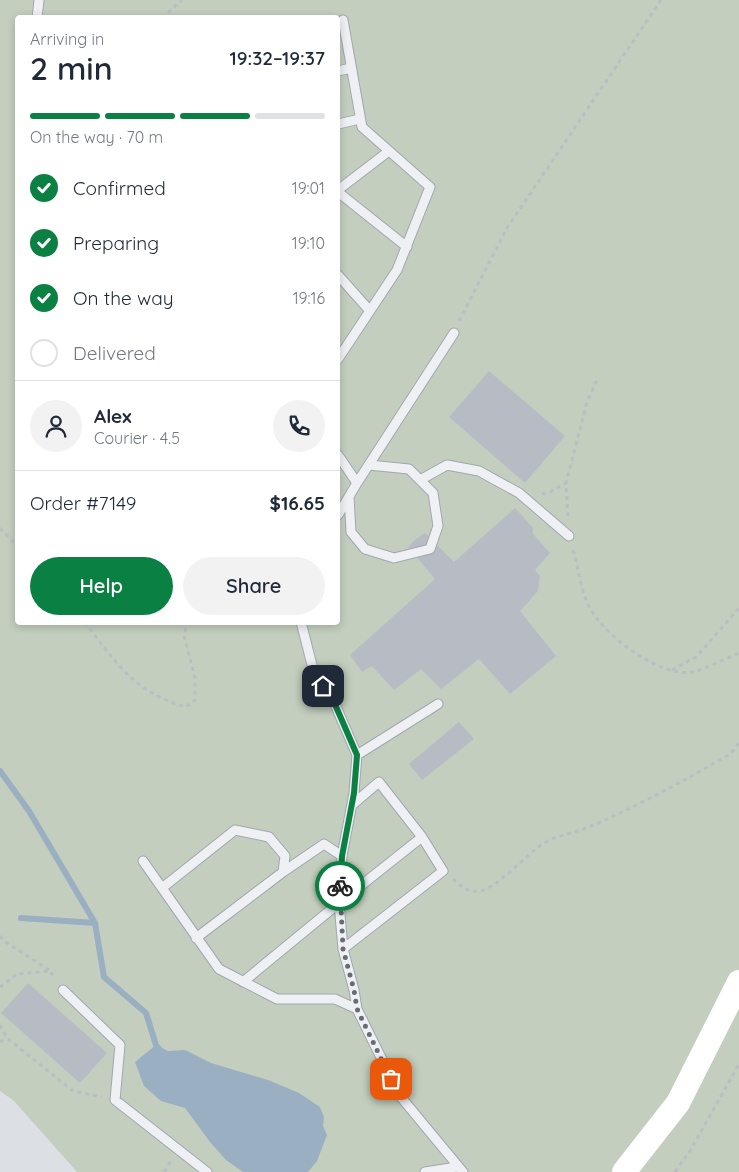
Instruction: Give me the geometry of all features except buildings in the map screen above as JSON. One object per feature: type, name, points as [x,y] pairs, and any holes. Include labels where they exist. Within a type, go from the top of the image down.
[{"type":"main road","points":[[624,1172],[678,1103],[739,982]]},
{"type":"lane","points":[[37,15],[39,0]]},
{"type":"lane","points":[[340,356],[397,270],[430,187],[362,127],[343,20]]},
{"type":"lane","points":[[340,71],[351,68]]},
{"type":"lane","points":[[340,124],[360,119]]},
{"type":"lane","points":[[340,189],[389,150]]},
{"type":"lane","points":[[340,193],[407,247]]},
{"type":"lane","points":[[340,277],[370,311]]},
{"type":"lane","points":[[340,512],[454,333]]},
{"type":"lane","points":[[340,458],[357,483]]},
{"type":"lane","points":[[349,497],[351,532],[365,549],[394,558],[430,549],[438,526],[433,493],[409,470],[369,465]]},
{"type":"lane","points":[[420,480],[447,465],[479,471],[525,498],[569,536]]},
{"type":"lane","points":[[302,625],[313,669],[334,702],[357,755],[352,805],[342,856],[339,902],[343,949],[357,1009],[400,1096],[460,1169]]},
{"type":"lane","points":[[357,755],[438,704]]},
{"type":"lane","points":[[343,949],[443,871],[422,837],[379,782],[352,805]]},
{"type":"lane","points":[[162,888],[235,830],[269,837],[285,856],[283,872]]},
{"type":"lane","points":[[243,982],[339,902],[422,837]]},
{"type":"lane","points":[[196,938],[283,872],[324,844],[342,856]]},
{"type":"lane","points":[[142,861],[218,969],[277,999],[335,999],[357,1009]]},
{"type":"lane","points":[[63,990],[120,1045],[115,1100],[207,1172]]},
{"type":"lane","points":[[425,1172],[460,1169]]},
{"type":"path","points":[[165,15],[182,0]]},
{"type":"path","points":[[454,333],[507,228],[662,0]]},
{"type":"path","points":[[598,378],[587,402],[566,483],[569,536],[590,609],[616,639],[645,659],[672,671],[693,672],[739,653]]},
{"type":"path","points":[[525,498],[550,492],[566,483]]},
{"type":"path","points":[[0,528],[15,544]]},
{"type":"path","points":[[672,671],[696,657],[739,608]]},
{"type":"path","points":[[87,625],[124,673],[164,701],[186,707],[195,700],[195,678],[184,636],[186,625]]},
{"type":"path","points":[[443,871],[464,889],[480,891],[498,881],[539,846],[556,836],[592,826],[635,805],[724,757],[739,743]]},
{"type":"path","points":[[0,936],[4,941],[50,970],[63,990]]},
{"type":"path","points":[[0,987],[17,974],[50,970]]},
{"type":"path","points":[[0,1025],[8,1038],[73,1091],[115,1100]]},
{"type":"path","points":[[0,1042],[8,1038]]},
{"type":"path","points":[[675,1172],[690,1151],[739,1064]]},
{"type":"green space","points":[[0,0],[739,0],[739,1172],[77,1172],[14,1101],[0,1091]]},
{"type":"water","points":[[156,1045],[168,1051],[185,1050],[211,1063],[268,1080],[299,1093],[320,1107],[324,1117],[323,1126],[327,1135],[317,1161],[308,1172],[243,1172],[226,1160],[185,1108],[161,1101],[144,1086],[135,1062]]},
{"type":"waterway","points":[[0,771],[29,811],[95,923]]},
{"type":"waterway","points":[[21,918],[95,923],[104,977],[146,1013],[156,1045],[160,1050]]},
{"type":"way so far","points":[[340,886],[339,902],[343,949],[357,1009],[391,1079]]},
{"type":"route","points":[[323,686],[334,702],[357,755],[354,793],[342,856],[340,886]]}]
